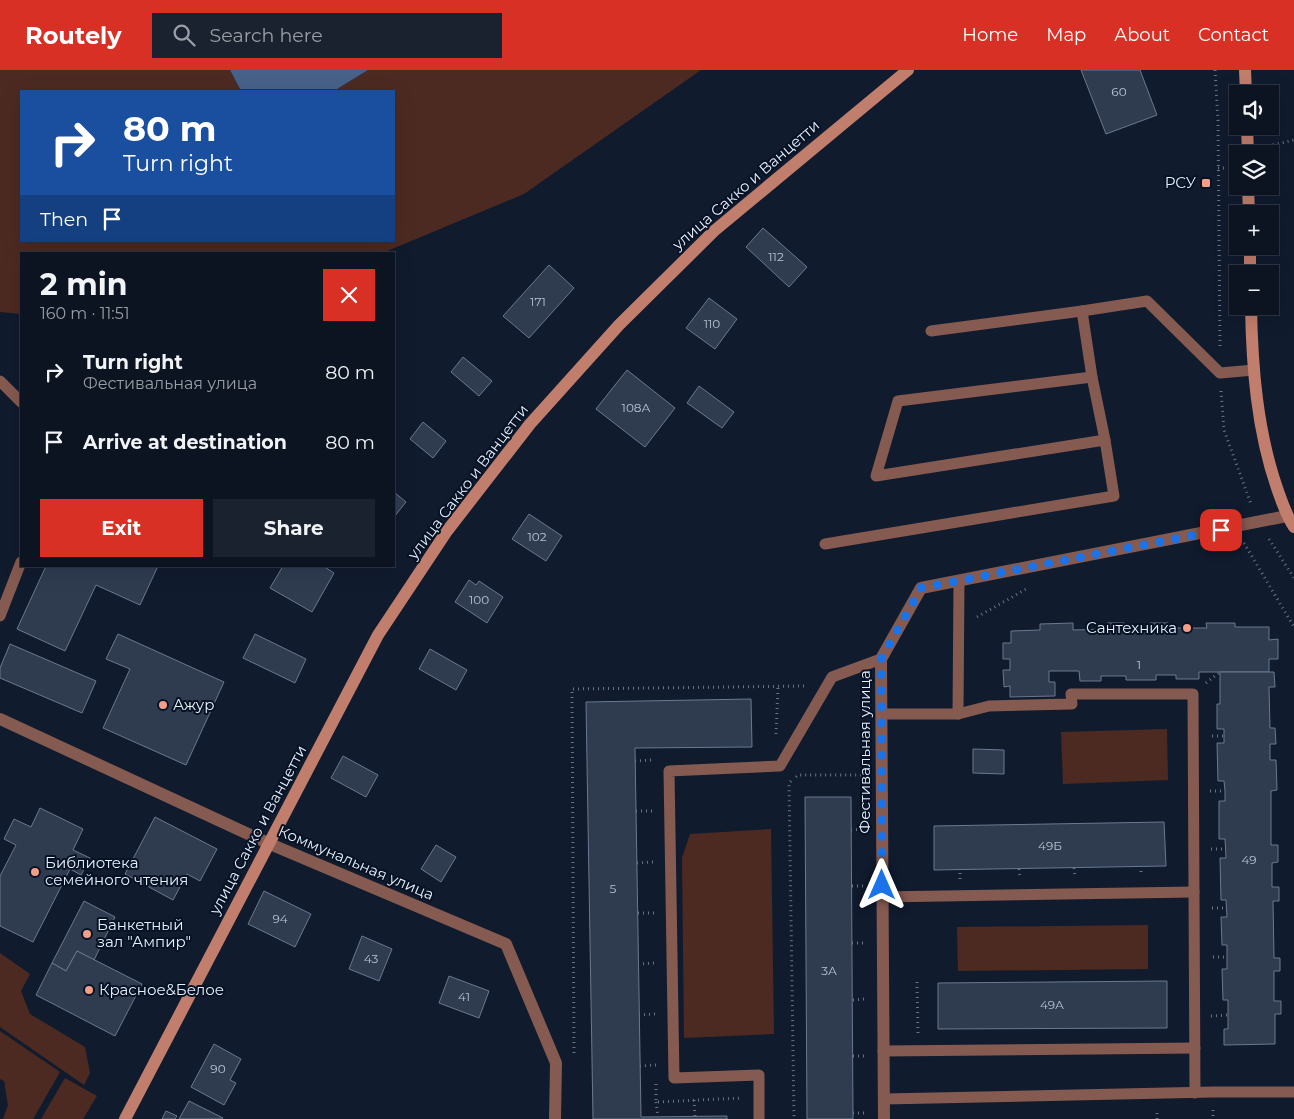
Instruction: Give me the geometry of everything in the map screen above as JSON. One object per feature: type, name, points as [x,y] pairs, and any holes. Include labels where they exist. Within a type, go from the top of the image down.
[{"type":"street","name":"улица Сакко и Ванцетти","points":[[125,1119],[378,635],[447,531],[530,424],[619,325],[714,231],[908,70]]},
{"type":"street","points":[[1245,70],[1246,85]]},
{"type":"street","points":[[1251,315],[1254,370],[1270,466],[1287,516],[1294,527]]},
{"type":"street","name":"Фестивальная улица","points":[[884,1119],[881,659],[921,588],[1287,516]]},
{"type":"street","name":"Коммунальная улица","points":[[0,720],[270,844],[506,944],[556,1063],[555,1119]]},
{"type":"lane","points":[[932,331],[1147,301],[1220,374],[1254,370]]},
{"type":"lane","points":[[825,544],[1114,496],[1082,311]]},
{"type":"lane","points":[[1092,377],[898,401],[876,476],[1105,440]]},
{"type":"lane","points":[[0,381],[20,401]]},
{"type":"lane","points":[[0,616],[20,565]]},
{"type":"lane","points":[[958,714],[959,581]]},
{"type":"lane","points":[[758,1119],[759,1075],[674,1078],[669,771],[780,766],[832,678],[881,659]]},
{"type":"lane","points":[[882,714],[958,714],[989,706],[1072,704],[1071,694],[1193,694],[1195,1093]]},
{"type":"lane","points":[[882,897],[1194,892]]},
{"type":"lane","points":[[884,1051],[1195,1048]]},
{"type":"lane","points":[[884,1099],[1294,1092]]},
{"type":"path","points":[[1273,145],[1294,140]]},
{"type":"path","points":[[1218,168],[1229,168]]},
{"type":"path","points":[[1243,540],[1294,626]]},
{"type":"path","points":[[976,618],[1031,586]]},
{"type":"path","points":[[574,1059],[572,689],[827,686]]},
{"type":"path","points":[[635,760],[651,760]]},
{"type":"path","points":[[794,1119],[790,783],[798,775],[872,774]]},
{"type":"path","points":[[636,811],[652,811]]},
{"type":"path","points":[[636,863],[653,862]]},
{"type":"path","points":[[638,913],[654,913]]},
{"type":"path","points":[[638,964],[654,963]]},
{"type":"path","points":[[917,982],[918,1042]]},
{"type":"path","points":[[639,1015],[655,1014]]},
{"type":"path","points":[[640,1066],[656,1065]]},
{"type":"path","points":[[694,1100],[694,1116]]},
{"type":"path","points":[[656,1102],[658,1117]]},
{"type":"shaded area","points":[[0,70],[230,70],[240,90],[20,90],[20,242],[395,242],[395,90],[336,90],[368,70],[701,70],[524,194],[385,252],[20,252],[20,314],[0,312]]},
{"type":"shaded area","points":[[1167,729],[1168,780],[1063,784],[1061,732]]},
{"type":"shaded area","points":[[771,829],[774,1034],[684,1038],[682,858],[690,834]]},
{"type":"shaded area","points":[[1148,925],[1148,969],[958,971],[957,927]]},
{"type":"shaded area","points":[[0,953],[30,974],[21,991],[30,1014],[85,1047],[90,1073],[84,1085],[0,1027]]},
{"type":"shaded area","points":[[0,1031],[60,1072],[33,1119],[3,1119],[8,1105],[4,1081],[0,1079]]},
{"type":"shaded area","points":[[65,1078],[97,1096],[83,1119],[41,1119]]},
{"type":"water","points":[[230,70],[368,70],[336,90],[240,90]]},
{"type":"building","points":[[1081,70],[1140,70],[1157,115],[1106,134]]},
{"type":"building","points":[[763,228],[807,267],[789,287],[746,247]]},
{"type":"building","points":[[549,265],[574,288],[529,338],[503,316]]},
{"type":"building","points":[[709,298],[737,319],[715,349],[686,328]]},
{"type":"building","points":[[463,357],[492,381],[479,396],[451,372]]},
{"type":"building","points":[[627,370],[675,408],[645,447],[596,409]]},
{"type":"building","points":[[699,386],[734,412],[722,428],[687,403]]},
{"type":"building","points":[[423,422],[446,441],[433,458],[410,439]]},
{"type":"building","points":[[395,493],[406,502],[395,516]]},
{"type":"building","points":[[529,514],[562,536],[546,561],[512,539]]},
{"type":"building","points":[[46,567],[158,567],[140,605],[96,585],[65,651],[17,629]]},
{"type":"building","points":[[282,567],[325,567],[334,573],[312,612],[270,588]]},
{"type":"building","points":[[469,580],[476,585],[479,581],[503,597],[487,623],[455,602]]},
{"type":"building","points":[[1073,623],[1073,630],[1107,629],[1107,623],[1124,623],[1124,629],[1150,628],[1150,623],[1168,623],[1168,628],[1207,628],[1206,623],[1235,623],[1235,627],[1269,627],[1269,640],[1278,639],[1278,659],[1269,659],[1269,672],[1199,672],[1199,679],[1176,679],[1176,675],[1156,675],[1156,680],[1126,680],[1126,676],[1101,676],[1101,681],[1080,681],[1079,671],[1049,671],[1049,682],[1055,682],[1055,696],[1010,697],[1010,686],[1004,687],[1003,670],[1010,670],[1010,659],[1003,659],[1003,643],[1011,643],[1011,631],[1040,630],[1040,624]]},
{"type":"building","name":"Ажур","points":[[118,634],[224,682],[186,765],[103,728],[130,669],[106,659]]},
{"type":"building","points":[[255,634],[306,659],[295,683],[243,658]]},
{"type":"building","points":[[10,644],[96,681],[82,713],[0,678],[0,668]]},
{"type":"building","points":[[430,649],[467,670],[456,690],[419,669]]},
{"type":"building","points":[[1220,672],[1274,672],[1275,687],[1269,687],[1270,728],[1275,728],[1276,744],[1270,744],[1270,760],[1276,760],[1277,790],[1271,791],[1271,845],[1278,845],[1278,862],[1272,863],[1272,887],[1279,887],[1279,901],[1273,901],[1274,958],[1280,958],[1280,971],[1274,971],[1274,1001],[1281,1001],[1281,1014],[1275,1014],[1275,1044],[1224,1045],[1224,1029],[1228,1029],[1228,1000],[1223,1000],[1222,969],[1227,969],[1227,945],[1222,945],[1221,917],[1227,917],[1226,900],[1221,900],[1220,858],[1226,858],[1225,839],[1219,839],[1219,801],[1225,801],[1224,781],[1218,781],[1217,743],[1224,743],[1224,729],[1217,729],[1217,704],[1220,704]]},
{"type":"building","points":[[751,699],[752,747],[635,748],[641,1117],[727,1116],[727,1119],[593,1119],[586,702]]},
{"type":"building","points":[[973,749],[1004,750],[1004,774],[973,773]]},
{"type":"building","points":[[343,756],[378,775],[366,797],[331,778]]},
{"type":"building","points":[[805,797],[851,797],[853,1119],[807,1119]]},
{"type":"building","name":"Библиотека семейного чтения","points":[[40,808],[83,829],[73,850],[90,858],[81,875],[70,869],[33,942],[0,926],[0,876],[16,845],[4,839],[14,819],[31,827]]},
{"type":"building","points":[[155,817],[217,849],[200,881],[187,874],[173,900],[125,874]]},
{"type":"building","points":[[1164,822],[1166,866],[934,870],[934,826]]},
{"type":"building","points":[[436,845],[456,857],[441,882],[421,869]]},
{"type":"building","points":[[264,891],[311,914],[295,947],[248,924]]},
{"type":"building","name":"Банкетный зал \"Ампир\"","points":[[84,901],[115,917],[94,960],[77,951],[66,971],[52,963]]},
{"type":"building","points":[[362,936],[392,949],[379,981],[349,969]]},
{"type":"building","name":"Красное&Белое","points":[[77,951],[142,984],[115,1036],[36,995],[52,963],[66,971]]},
{"type":"building","points":[[449,976],[489,991],[479,1018],[439,1003]]},
{"type":"building","points":[[1167,981],[1167,1028],[938,1029],[938,983]]},
{"type":"building","points":[[214,1044],[241,1059],[230,1080],[236,1083],[224,1105],[191,1087]]},
{"type":"building","points":[[189,1101],[223,1118],[179,1119]]},
{"type":"building","points":[[166,1111],[177,1116],[175,1119],[162,1119]]},
{"type":"place","name":"РСУ","points":[[1206,183]]},
{"type":"place","name":"Сантехника","points":[[1187,628]]},
{"type":"place","name":"Ажур","points":[[163,705]]},
{"type":"place","name":"Библиотека семейного чтения","points":[[35,872]]},
{"type":"place","name":"Банкетный зал \"Ампир\"","points":[[87,934]]},
{"type":"place","name":"Красное&Белое","points":[[89,990]]},
{"type":"route","points":[[882,885],[881,659],[921,588],[1221,530]]}]
